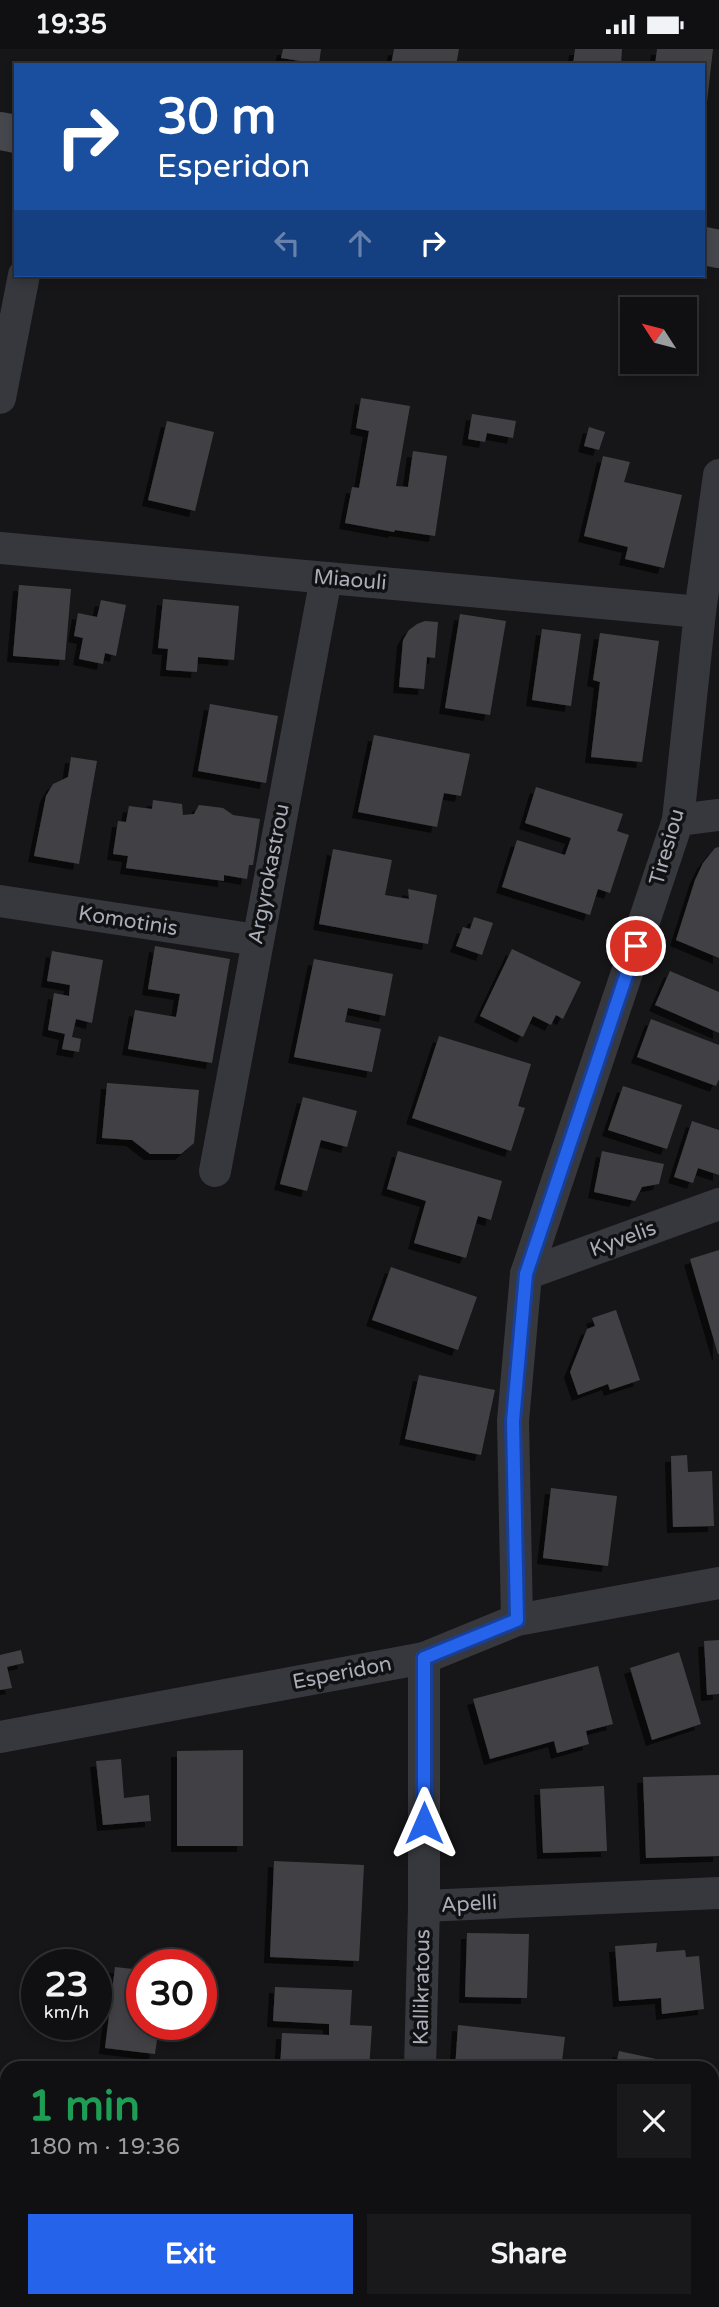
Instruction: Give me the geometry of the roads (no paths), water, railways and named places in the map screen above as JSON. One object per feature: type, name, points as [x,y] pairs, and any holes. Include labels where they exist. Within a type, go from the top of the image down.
[{"type":"street","points":[[0,398],[24,277]]},
{"type":"street","name":"Tiresiou","points":[[517,1620],[513,1421],[526,1274],[678,820],[700,612],[719,475]]},
{"type":"street","name":"Miaouli","points":[[0,548],[700,612]]},
{"type":"street","name":"Argyrokastrou","points":[[215,1171],[326,578]]},
{"type":"street","points":[[678,820],[719,815]]},
{"type":"street","name":"Komotinis","points":[[0,901],[257,940]]},
{"type":"street","name":"Kyvelis","points":[[526,1274],[719,1204]]},
{"type":"street","name":"Esperidon","points":[[0,1737],[424,1658],[517,1620],[719,1583]]},
{"type":"street","name":"Apelli","points":[[424,1658],[424,1906],[719,1893]]},
{"type":"street","name":"Kallikratous","points":[[421,2061],[424,1906]]}]
